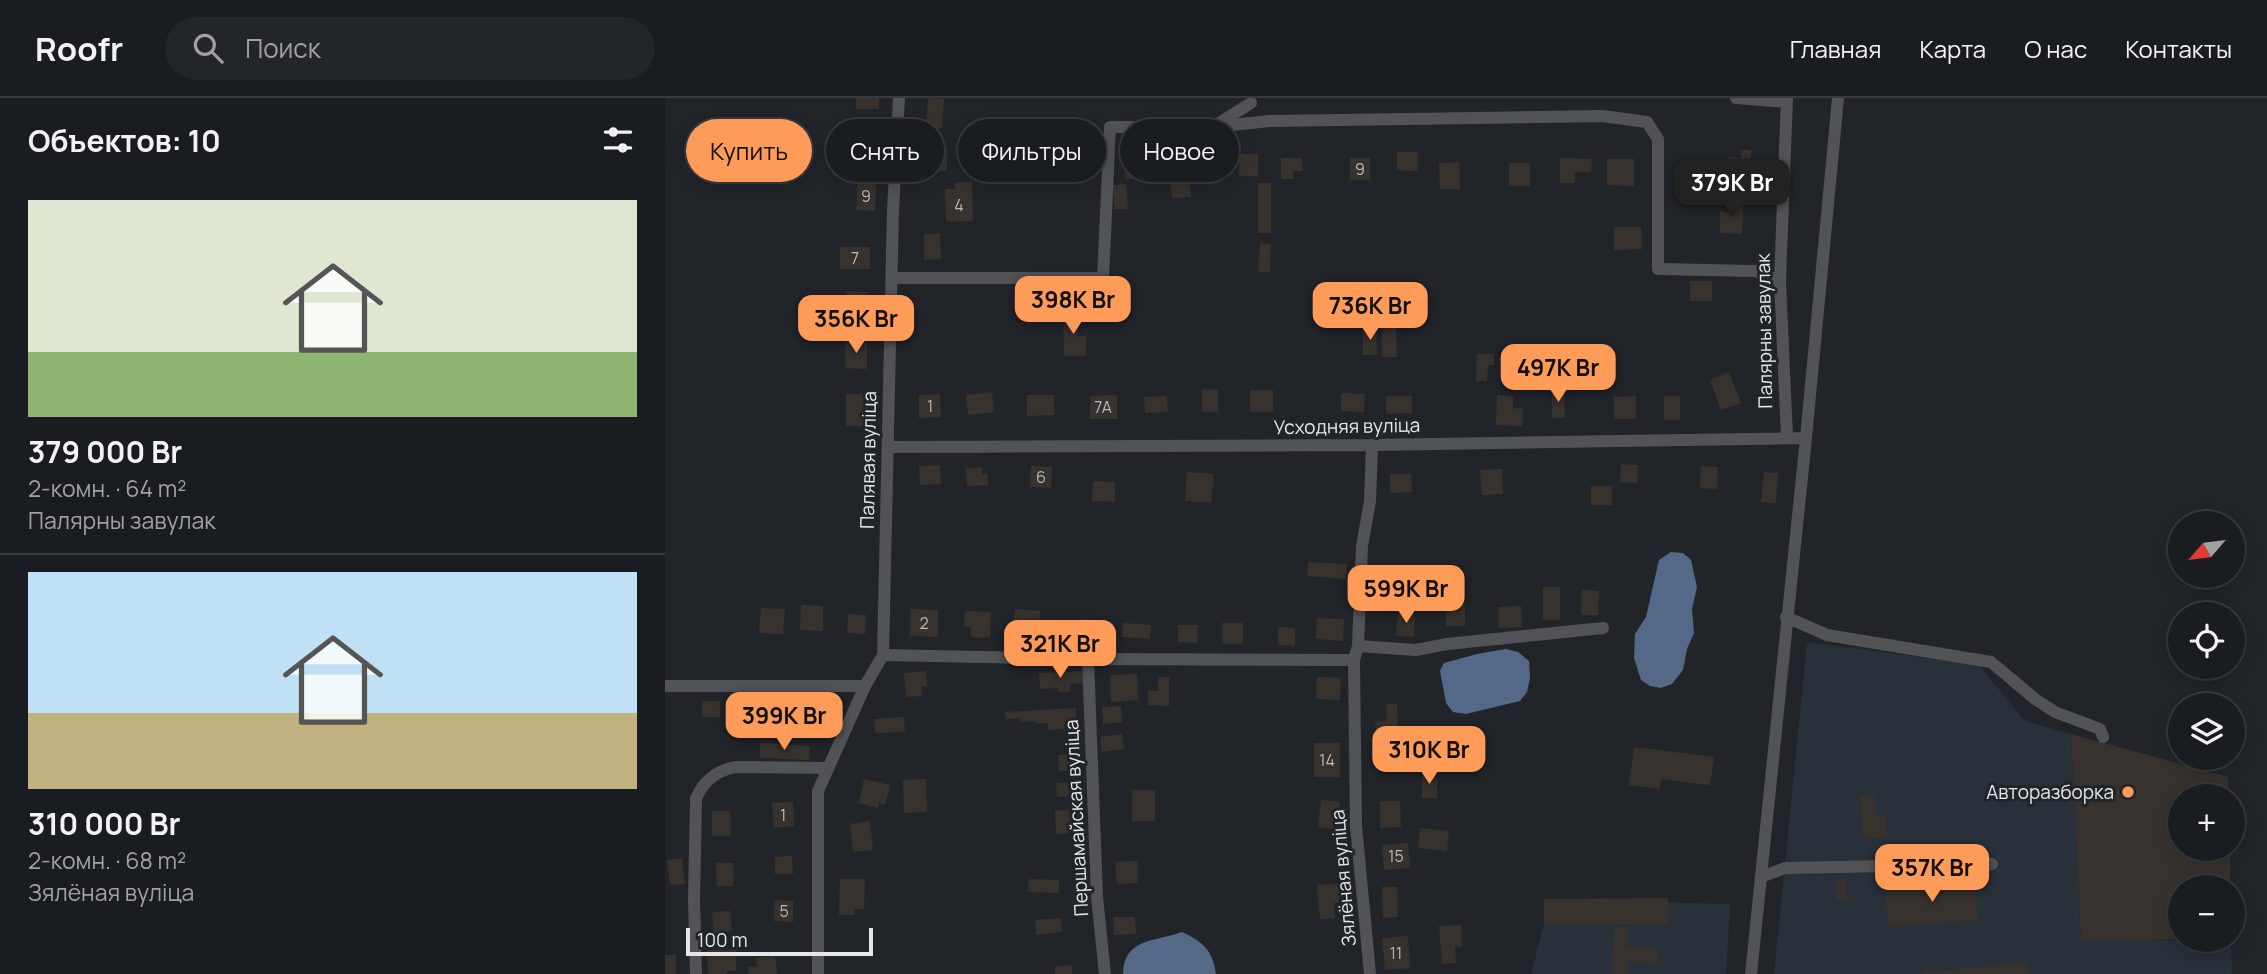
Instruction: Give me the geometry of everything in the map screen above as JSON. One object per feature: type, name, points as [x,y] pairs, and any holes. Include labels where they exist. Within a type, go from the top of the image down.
[{"type":"street","name":"Палявая вуліца","points":[[883,655],[893,210],[899,98]]},
{"type":"street","points":[[1736,98],[1787,100]]},
{"type":"street","points":[[1751,974],[1786,617],[1807,438],[1838,98]]},
{"type":"street","points":[[1225,119],[1251,100],[1269,121]]},
{"type":"street","name":"Палярны завулак","points":[[1787,100],[1780,281],[1787,437]]},
{"type":"street","points":[[1239,124],[1269,121],[1602,116],[1647,122],[1658,139],[1658,269],[1755,271],[1780,281]]},
{"type":"street","points":[[892,278],[1103,278],[1110,127],[1120,127]]},
{"type":"street","name":"Усходняя вуліца","points":[[888,447],[1371,445],[1807,438]]},
{"type":"street","name":"Зялёная вуліца","points":[[1370,974],[1356,826],[1354,660],[1358,646],[1362,546],[1370,501],[1371,445]]},
{"type":"street","points":[[1786,617],[1827,635],[1991,662],[2035,699],[2055,712],[2100,729],[2103,737]]},
{"type":"street","points":[[1358,646],[1416,650],[1447,644],[1603,628]]},
{"type":"street","points":[[818,974],[818,792],[865,685],[883,655],[1354,660]]},
{"type":"street","name":"Першамайская вуліца","points":[[1088,659],[1097,897],[1105,974]]},
{"type":"street","points":[[665,686],[865,685]]},
{"type":"street","points":[[696,974],[696,799],[706,780],[724,769],[734,767],[828,768]]},
{"type":"street","points":[[1761,877],[1785,868],[1992,864]]},
{"type":"shaded area","points":[[1807,642],[1979,665],[2025,721],[2071,734],[2081,940],[2168,940],[2168,952],[2231,952],[2232,974],[1774,974]]},
{"type":"shaded area","points":[[1544,899],[1730,904],[1726,974],[1531,974],[1544,924]]},
{"type":"water","points":[[1671,552],[1683,553],[1691,560],[1697,587],[1692,609],[1694,633],[1687,649],[1683,670],[1672,684],[1661,688],[1650,686],[1641,680],[1634,658],[1635,634],[1646,617],[1659,560]]},
{"type":"water","points":[[1506,649],[1518,652],[1529,661],[1527,692],[1520,701],[1466,714],[1453,712],[1446,703],[1440,671],[1444,663]]},
{"type":"water","points":[[1182,932],[1205,947],[1216,974],[1123,974],[1129,954],[1142,943]]},
{"type":"building","points":[[856,98],[879,98],[879,109],[856,109]]},
{"type":"building","points":[[928,98],[944,99],[943,119],[927,119]]},
{"type":"building","points":[[944,147],[947,147],[947,171],[944,171]]},
{"type":"building","points":[[1741,150],[1751,150],[1751,177],[1729,177],[1729,157],[1741,158]]},
{"type":"building","points":[[1397,152],[1418,152],[1417,171],[1397,170]]},
{"type":"building","points":[[1239,154],[1258,154],[1258,176],[1239,176]]},
{"type":"building","points":[[1281,158],[1302,158],[1303,171],[1293,171],[1293,179],[1281,179]]},
{"type":"building","points":[[1350,158],[1370,158],[1370,180],[1350,180]]},
{"type":"building","points":[[1560,158],[1592,159],[1591,172],[1575,172],[1575,183],[1560,183]]},
{"type":"building","points":[[1607,159],[1634,159],[1634,186],[1607,185]]},
{"type":"building","points":[[1459,162],[1460,189],[1440,189],[1439,163]]},
{"type":"building","points":[[1509,163],[1530,163],[1530,186],[1509,186]]},
{"type":"building","points":[[1703,169],[1703,187],[1674,187],[1674,170]]},
{"type":"building","points":[[858,182],[876,182],[875,211],[856,210]]},
{"type":"building","points":[[972,182],[973,221],[946,222],[945,189],[955,189],[955,183]]},
{"type":"building","points":[[1170,182],[1190,182],[1191,197],[1172,198]]},
{"type":"building","points":[[1258,183],[1271,183],[1271,233],[1258,233]]},
{"type":"building","points":[[1126,184],[1128,209],[1114,209],[1113,185]]},
{"type":"building","points":[[1729,202],[1743,202],[1742,234],[1720,233],[1720,211],[1728,212]]},
{"type":"building","points":[[1614,227],[1641,227],[1642,249],[1614,250]]},
{"type":"building","points":[[940,233],[941,259],[924,260],[924,234]]},
{"type":"building","points":[[1260,243],[1271,244],[1270,272],[1258,272]]},
{"type":"building","points":[[840,247],[870,247],[870,269],[840,269]]},
{"type":"building","points":[[1690,281],[1712,281],[1712,301],[1690,301]]},
{"type":"building","points":[[846,291],[869,292],[868,319],[846,319]]},
{"type":"building","points":[[1063,311],[1078,311],[1078,336],[1086,336],[1086,356],[1064,356]]},
{"type":"building","points":[[1382,326],[1396,326],[1397,357],[1382,357]]},
{"type":"building","points":[[1376,328],[1377,355],[1363,355],[1363,329]]},
{"type":"building","points":[[846,340],[867,341],[867,369],[845,368]]},
{"type":"building","points":[[1519,346],[1530,346],[1530,375],[1518,375],[1518,367],[1510,367],[1510,355],[1519,355]]},
{"type":"building","points":[[1477,354],[1494,354],[1494,365],[1488,365],[1487,381],[1476,381]]},
{"type":"building","points":[[1729,372],[1741,403],[1721,410],[1710,380]]},
{"type":"building","points":[[1202,389],[1218,390],[1218,412],[1202,412]]},
{"type":"building","points":[[1552,389],[1564,389],[1565,418],[1552,418]]},
{"type":"building","points":[[1250,390],[1273,390],[1273,412],[1250,412]]},
{"type":"building","points":[[992,392],[994,412],[968,415],[966,395]]},
{"type":"building","points":[[1341,393],[1365,394],[1364,412],[1341,411]]},
{"type":"building","points":[[846,394],[869,394],[869,426],[846,426]]},
{"type":"building","points":[[940,394],[941,417],[919,418],[919,395]]},
{"type":"building","points":[[1027,395],[1054,395],[1054,415],[1027,416]]},
{"type":"building","points":[[1117,395],[1117,419],[1090,419],[1090,396]]},
{"type":"building","points":[[1497,395],[1513,396],[1513,408],[1523,409],[1522,426],[1496,425]]},
{"type":"building","points":[[1167,396],[1168,412],[1145,413],[1144,397]]},
{"type":"building","points":[[1386,396],[1412,396],[1412,413],[1386,414]]},
{"type":"building","points":[[1636,396],[1636,419],[1614,419],[1614,397]]},
{"type":"building","points":[[1664,396],[1680,396],[1680,420],[1664,420]]},
{"type":"building","points":[[1621,464],[1638,465],[1637,483],[1620,482]]},
{"type":"building","points":[[940,465],[941,484],[920,485],[919,466]]},
{"type":"building","points":[[1031,466],[1052,467],[1051,488],[1030,487]]},
{"type":"building","points":[[1701,466],[1718,467],[1717,489],[1700,488]]},
{"type":"building","points":[[982,467],[982,474],[987,473],[988,485],[967,486],[966,468]]},
{"type":"building","points":[[1502,469],[1503,494],[1482,495],[1480,470]]},
{"type":"building","points":[[1187,472],[1214,474],[1211,503],[1185,501]]},
{"type":"building","points":[[1764,472],[1778,473],[1776,503],[1761,502]]},
{"type":"building","points":[[1390,474],[1411,474],[1412,492],[1390,493]]},
{"type":"building","points":[[1093,481],[1115,482],[1115,502],[1092,501]]},
{"type":"building","points":[[1591,486],[1612,486],[1612,505],[1591,505]]},
{"type":"building","points":[[1308,562],[1347,564],[1346,579],[1307,576]]},
{"type":"building","points":[[1383,574],[1419,574],[1419,592],[1383,591]]},
{"type":"building","points":[[1543,587],[1560,587],[1560,620],[1543,620]]},
{"type":"building","points":[[1582,590],[1599,591],[1598,615],[1581,615]]},
{"type":"building","points":[[1446,603],[1465,604],[1465,626],[1446,626]]},
{"type":"building","points":[[801,605],[823,606],[823,631],[800,630]]},
{"type":"building","points":[[1521,606],[1522,627],[1499,628],[1498,607]]},
{"type":"building","points":[[761,608],[785,609],[783,634],[759,633]]},
{"type":"building","points":[[911,609],[938,610],[938,637],[910,636]]},
{"type":"building","points":[[1015,609],[1040,611],[1039,638],[1012,637]]},
{"type":"building","points":[[965,611],[991,612],[990,638],[971,637],[971,627],[964,627]]},
{"type":"building","points":[[1398,612],[1415,614],[1414,637],[1396,636]]},
{"type":"building","points":[[848,614],[866,615],[865,634],[847,633]]},
{"type":"building","points":[[1317,618],[1344,619],[1343,641],[1316,639]]},
{"type":"building","points":[[1088,619],[1089,634],[1065,635],[1064,620]]},
{"type":"building","points":[[1123,623],[1151,625],[1150,639],[1122,637]]},
{"type":"building","points":[[1222,623],[1243,623],[1243,644],[1223,644]]},
{"type":"building","points":[[1178,625],[1198,625],[1197,643],[1178,642]]},
{"type":"building","points":[[1278,627],[1295,628],[1295,646],[1278,645]]},
{"type":"building","points":[[926,671],[927,686],[921,686],[922,696],[906,697],[904,673]]},
{"type":"building","points":[[1082,671],[1083,683],[1070,684],[1070,692],[1058,692],[1058,688],[1040,689],[1039,673]]},
{"type":"building","points":[[1137,674],[1138,700],[1111,702],[1110,675]]},
{"type":"building","points":[[1158,677],[1169,677],[1169,706],[1148,705],[1148,691],[1158,691]]},
{"type":"building","points":[[1317,677],[1341,678],[1340,700],[1316,699]]},
{"type":"building","points":[[702,701],[720,701],[720,717],[702,717]]},
{"type":"building","points":[[1386,704],[1397,704],[1398,740],[1386,741],[1386,731],[1376,731],[1375,721],[1387,721]]},
{"type":"building","points":[[1121,706],[1122,722],[1103,724],[1102,707]]},
{"type":"building","points":[[808,708],[820,708],[820,737],[790,737],[790,713],[808,713]]},
{"type":"building","points":[[1076,708],[1077,724],[1064,725],[1064,729],[1048,730],[1048,723],[1020,722],[1020,718],[1006,719],[1005,712]]},
{"type":"building","points":[[904,717],[905,732],[875,733],[874,719]]},
{"type":"building","points":[[1122,734],[1124,749],[1102,752],[1100,737]]},
{"type":"building","name":"Авторазборка","points":[[2071,734],[2168,761],[2168,770],[2202,770],[2228,777],[2228,784],[2168,784],[2168,861],[2230,861],[2230,875],[2168,875],[2168,939],[2081,941]]},
{"type":"building","points":[[1372,742],[1387,742],[1386,758],[1372,757]]},
{"type":"building","points":[[760,743],[810,746],[809,760],[760,758]]},
{"type":"building","points":[[1314,743],[1340,743],[1340,777],[1314,777]]},
{"type":"building","points":[[1634,747],[1714,757],[1710,785],[1661,779],[1660,789],[1629,785]]},
{"type":"building","points":[[1079,754],[1080,770],[1059,771],[1058,755]]},
{"type":"building","points":[[1422,775],[1437,775],[1437,798],[1422,798]]},
{"type":"building","points":[[864,779],[890,785],[885,805],[879,803],[878,808],[859,803]]},
{"type":"building","points":[[926,779],[927,812],[904,813],[903,780]]},
{"type":"building","points":[[1076,782],[1077,796],[1057,797],[1056,783]]},
{"type":"building","points":[[1132,790],[1155,790],[1155,821],[1132,821]]},
{"type":"building","points":[[1875,795],[1877,816],[1886,815],[1887,837],[1863,839],[1860,796]]},
{"type":"building","points":[[1321,800],[1340,802],[1337,830],[1318,827]]},
{"type":"building","points":[[1380,801],[1400,801],[1401,827],[1380,828]]},
{"type":"building","points":[[793,802],[794,826],[774,828],[772,803]]},
{"type":"building","points":[[1078,809],[1080,832],[1056,834],[1055,811]]},
{"type":"building","points":[[712,811],[730,811],[731,836],[712,836]]},
{"type":"building","points":[[870,821],[873,850],[853,852],[850,824]]},
{"type":"building","points":[[1420,828],[1449,831],[1447,851],[1418,848]]},
{"type":"building","points":[[1408,843],[1410,868],[1384,870],[1382,845]]},
{"type":"building","points":[[792,856],[793,874],[775,874],[775,857]]},
{"type":"building","points":[[682,858],[685,884],[670,885],[667,860]]},
{"type":"building","points":[[1137,861],[1138,883],[1117,884],[1115,862]]},
{"type":"building","points":[[716,863],[733,863],[734,886],[717,886]]},
{"type":"building","points":[[1846,878],[1847,900],[1836,901],[1835,879]]},
{"type":"building","points":[[840,879],[865,879],[864,909],[855,909],[854,915],[839,915]]},
{"type":"building","points":[[1029,879],[1059,880],[1059,893],[1028,892]]},
{"type":"building","points":[[1975,880],[1978,920],[1888,927],[1885,887]]},
{"type":"building","points":[[1343,883],[1345,902],[1334,903],[1335,918],[1320,919],[1317,885]]},
{"type":"building","points":[[1382,887],[1397,887],[1398,917],[1383,918]]},
{"type":"building","points":[[1668,898],[1668,924],[1544,924],[1544,899]]},
{"type":"building","points":[[775,900],[793,901],[793,922],[774,921]]},
{"type":"building","points":[[730,911],[732,931],[714,933],[712,912]]},
{"type":"building","points":[[1113,917],[1135,917],[1136,934],[1114,935]]},
{"type":"building","points":[[1061,918],[1062,932],[1036,935],[1035,920]]},
{"type":"building","points":[[1461,925],[1462,946],[1455,947],[1456,963],[1442,964],[1439,926]]},
{"type":"building","points":[[1614,926],[1629,927],[1627,946],[1659,949],[1657,963],[1628,961],[1627,974],[1611,973]]},
{"type":"building","points":[[1408,936],[1410,968],[1385,970],[1382,938]]},
{"type":"building","points":[[707,950],[736,950],[736,971],[708,974]]},
{"type":"building","points":[[665,955],[676,955],[676,974],[665,974]]},
{"type":"building","points":[[775,956],[777,974],[749,974],[748,967],[757,966],[756,958]]},
{"type":"building","points":[[2027,963],[2028,974],[1922,972]]},
{"type":"building","points":[[1072,965],[1072,974],[1055,974],[1055,967]]},
{"type":"place","name":"Авторазборка","points":[[2128,792]]}]
